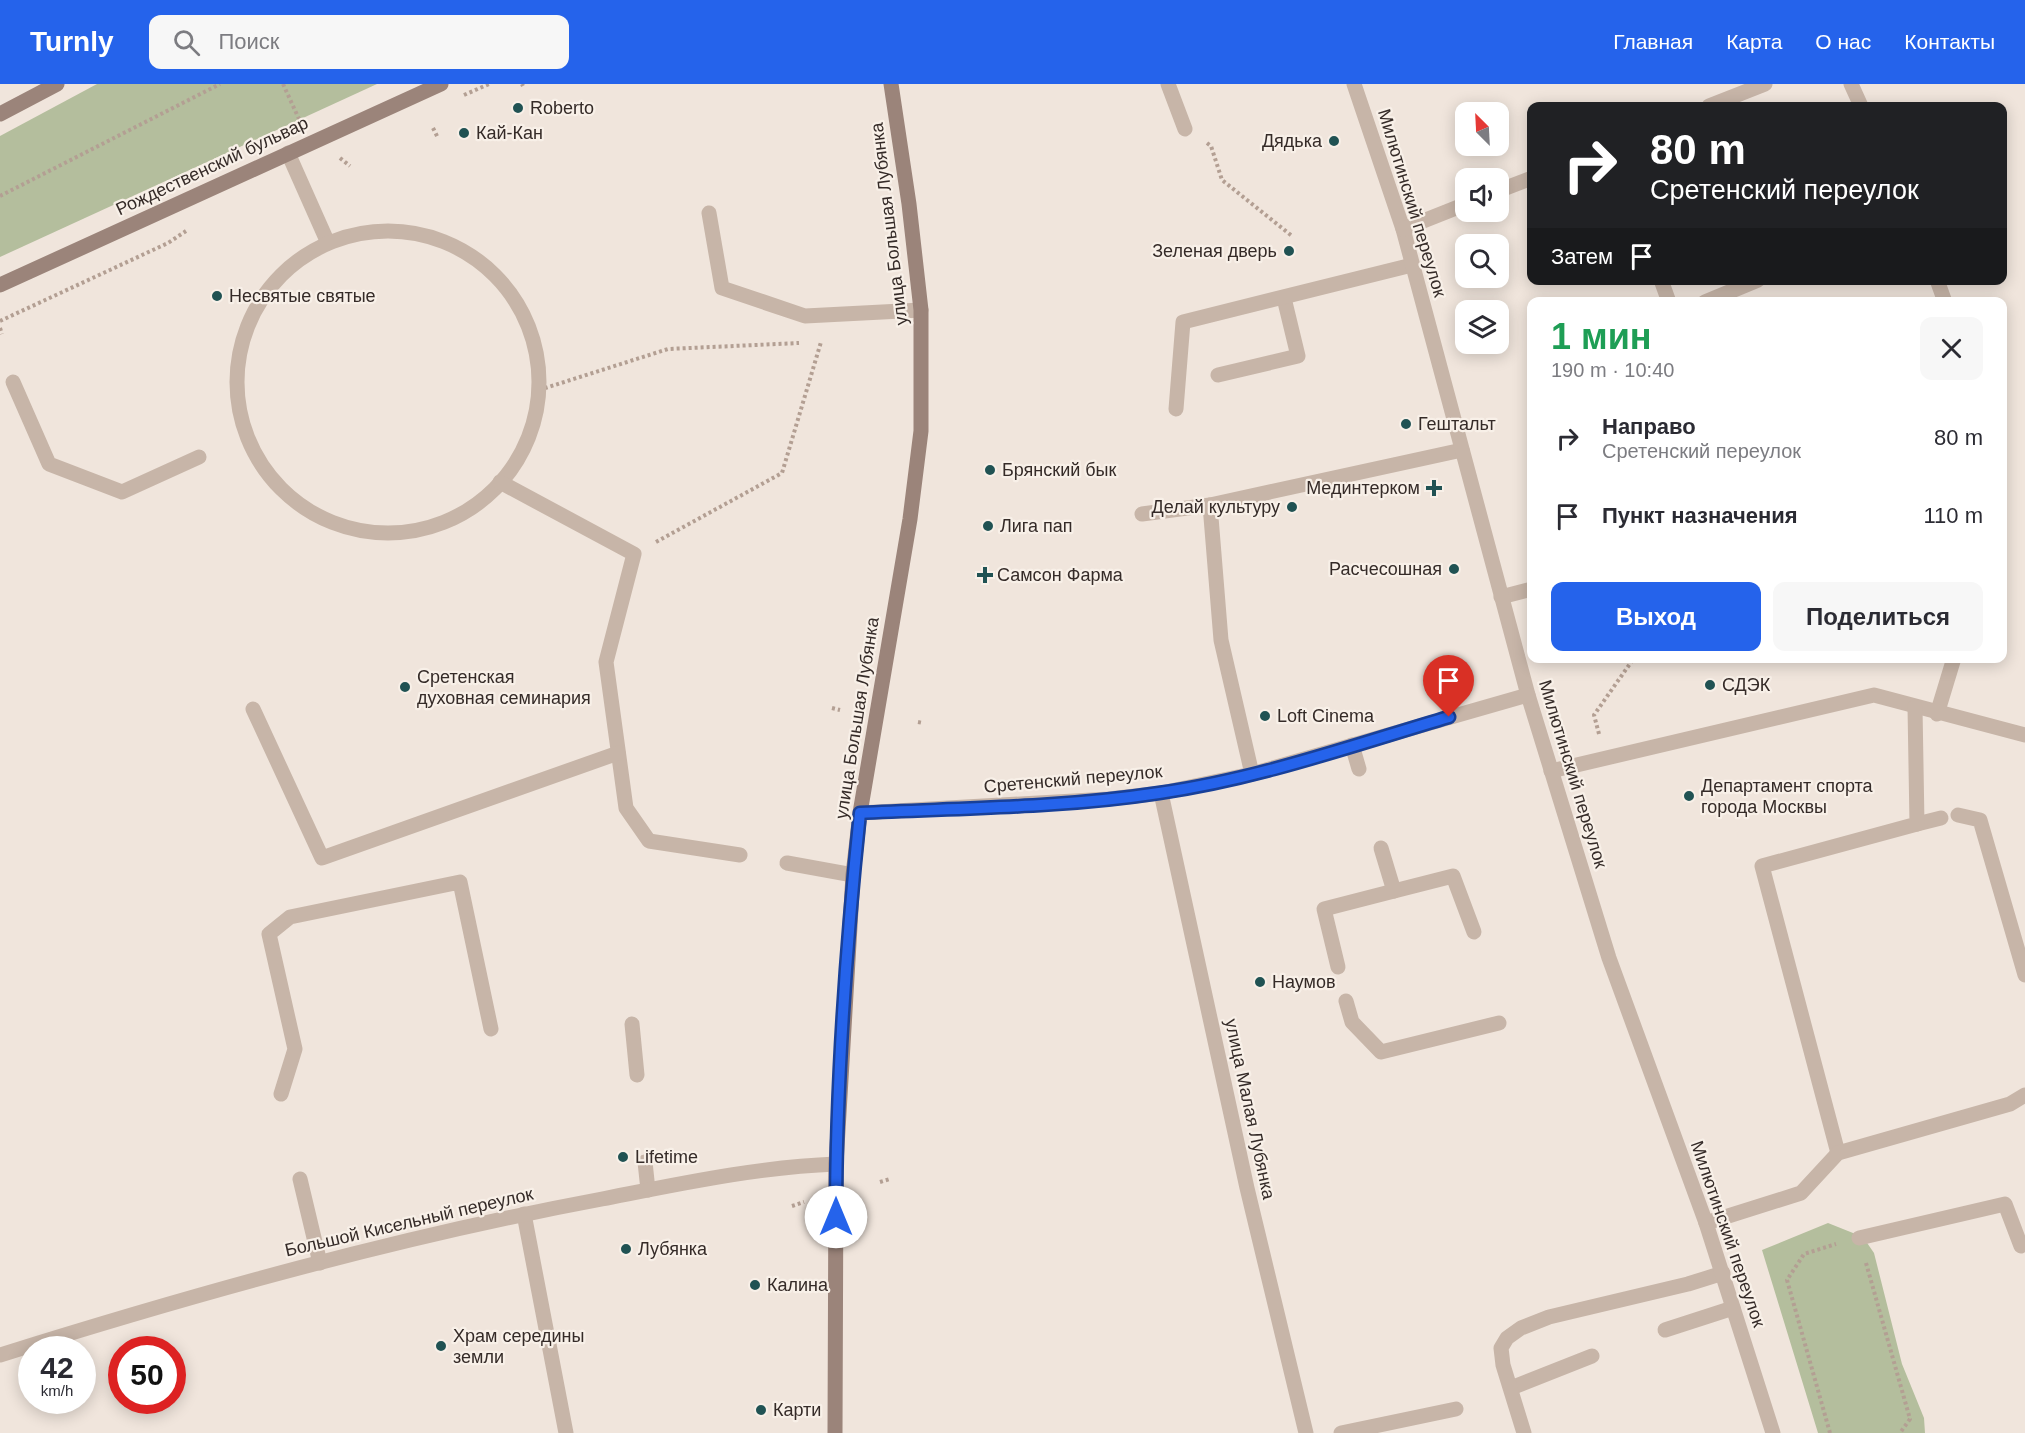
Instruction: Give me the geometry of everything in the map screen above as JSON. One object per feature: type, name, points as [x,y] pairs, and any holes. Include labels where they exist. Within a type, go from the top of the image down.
[{"type":"main road","points":[[0,114],[57,84]]},
{"type":"main road","name":"Рождественский бульвар","points":[[0,285],[441,84]]},
{"type":"main road","name":"улица Большая Лубянка","points":[[835,1433],[836,1164],[854,875],[860,813],[910,519],[921,431],[921,310],[909,204],[891,84]]},
{"type":"street","points":[[1168,84],[1185,129]]},
{"type":"street","name":"Милютинский переулок","points":[[1354,84],[1403,229],[1501,597],[1551,771],[1610,958],[1706,1223],[1773,1433]]},
{"type":"street","points":[[1719,102],[1765,84]]},
{"type":"street","points":[[1851,84],[1859,102]]},
{"type":"street","points":[[288,153],[328,243]]},
{"type":"street","points":[[1509,187],[1527,180]]},
{"type":"street","points":[[1403,229],[1455,208]]},
{"type":"street","points":[[709,213],[722,288],[805,316],[921,310]]},
{"type":"street","points":[[382,231],[410,232],[438,239],[463,250],[486,266],[505,286],[521,309],[532,335],[538,362],[539,390],[535,417],[526,444],[512,468],[500,482],[472,507],[447,520],[421,529],[393,532],[366,531],[339,524],[313,513],[290,497],[271,477],[255,454],[244,428],[237,382],[241,346],[260,303],[282,274],[304,256],[328,243],[355,234],[382,231]]},
{"type":"street","points":[[1176,409],[1183,322],[1412,265]]},
{"type":"street","points":[[1717,297],[1746,285]]},
{"type":"street","points":[[1218,375],[1298,356],[1284,298]]},
{"type":"street","points":[[13,382],[49,464],[122,492],[199,457]]},
{"type":"street","points":[[1142,513],[1210,505],[1462,450]]},
{"type":"street","points":[[500,482],[634,554],[606,662],[626,808],[649,841],[740,855]]},
{"type":"street","points":[[1210,505],[1221,640],[1251,774]]},
{"type":"street","points":[[1501,597],[1527,590]]},
{"type":"street","points":[[1937,714],[1952,663]]},
{"type":"street","name":"Сретенский переулок","points":[[860,813],[1109,799],[1161,793],[1251,774],[1528,695]]},
{"type":"street","points":[[1551,771],[1874,695],[1937,714],[2025,735]]},
{"type":"street","points":[[1915,707],[1917,824]]},
{"type":"street","points":[[253,709],[322,858],[618,753]]},
{"type":"street","points":[[1352,745],[1359,769]]},
{"type":"street","name":"улица Малая Лубянка","points":[[1161,793],[1247,1188],[1306,1433]]},
{"type":"street","points":[[1958,815],[1980,820],[2025,975]]},
{"type":"street","points":[[1838,1153],[1762,866],[1941,818]]},
{"type":"street","points":[[1381,848],[1394,891]]},
{"type":"street","points":[[788,863],[854,875]]},
{"type":"street","points":[[1338,967],[1323,909],[1453,876],[1474,932]]},
{"type":"street","points":[[281,1094],[295,1049],[268,934],[290,917],[460,882],[491,1029]]},
{"type":"street","points":[[1346,1001],[1352,1022],[1381,1052],[1499,1023]]},
{"type":"street","points":[[632,1024],[637,1075]]},
{"type":"street","points":[[1706,1223],[1801,1193],[1838,1153],[2010,1104],[2025,1095]]},
{"type":"street","points":[[645,1162],[648,1190]]},
{"type":"street","name":"Большой Кисельный переулок","points":[[0,1355],[216,1289],[524,1214],[789,1166],[836,1164]]},
{"type":"street","points":[[300,1179],[320,1263]]},
{"type":"street","points":[[1859,1238],[2005,1204],[2021,1246]]},
{"type":"street","points":[[524,1214],[566,1433]]},
{"type":"street","points":[[1524,1433],[1501,1348],[1507,1338],[1521,1328],[1549,1317],[1695,1283],[1723,1273]]},
{"type":"street","points":[[1665,1330],[1733,1308]]},
{"type":"street","points":[[1511,1388],[1592,1356]]},
{"type":"street","points":[[1341,1433],[1456,1409]]},
{"type":"path","points":[[0,196],[220,84]]},
{"type":"path","points":[[283,84],[299,119]]},
{"type":"path","points":[[433,128],[438,138]]},
{"type":"path","points":[[1185,129],[1211,146],[1221,180],[1292,236]]},
{"type":"path","points":[[339,157],[350,166]]},
{"type":"path","points":[[0,328],[2,334]]},
{"type":"path","points":[[539,390],[668,350],[833,341]]},
{"type":"path","points":[[634,554],[782,473],[821,342]]},
{"type":"path","points":[[1605,758],[1594,715],[1630,663]]},
{"type":"path","points":[[832,708],[840,710]]},
{"type":"path","points":[[918,722],[923,723]]},
{"type":"path","points":[[880,1182],[890,1179]]},
{"type":"path","points":[[792,1206],[804,1202]]},
{"type":"path","points":[[1830,1433],[1787,1280],[1804,1254],[1859,1238],[1910,1419],[1900,1433]]},
{"type":"green space","points":[[97,84],[377,84],[0,257],[0,136]]},
{"type":"green space","points":[[1828,1223],[1863,1237],[1874,1253],[1902,1364],[1924,1418],[1925,1433],[1818,1433],[1762,1250]]},
{"type":"place","name":"Roberto","points":[[518,108]]},
{"type":"place","name":"Кай-Кан","points":[[464,133]]},
{"type":"place","name":"Дядька","points":[[1334,141]]},
{"type":"place","name":"Зеленая дверь","points":[[1289,251]]},
{"type":"place","name":"Несвятые святые","points":[[217,296]]},
{"type":"place","name":"Гештальт","points":[[1406,424]]},
{"type":"place","name":"Брянский бык","points":[[990,470]]},
{"type":"place","name":"Мединтерком","points":[[1434,488]]},
{"type":"place","name":"Делай культуру","points":[[1292,507]]},
{"type":"place","name":"Лига пап","points":[[988,526]]},
{"type":"place","name":"Расчесошная","points":[[1454,569]]},
{"type":"place","name":"Самсон Фарма","points":[[985,575]]},
{"type":"place","name":"СДЭК","points":[[1710,685]]},
{"type":"place","name":"Сретенская духовная семинария","points":[[405,687]]},
{"type":"place","name":"Loft Cinema","points":[[1265,716]]},
{"type":"place","name":"Департамент спорта города Москвы","points":[[1689,796]]},
{"type":"place","name":"Наумов","points":[[1260,982]]},
{"type":"place","name":"Lifetime","points":[[623,1157]]},
{"type":"place","name":"Лубянка","points":[[626,1249]]},
{"type":"place","name":"Калина","points":[[755,1285]]},
{"type":"place","name":"Храм середины земли","points":[[441,1346]]},
{"type":"place","name":"Карти","points":[[761,1410]]},
{"type":"route","points":[[836,1217],[836,1164],[841,1075],[860,813],[1109,799],[1161,793],[1251,774],[1449,717]]}]
